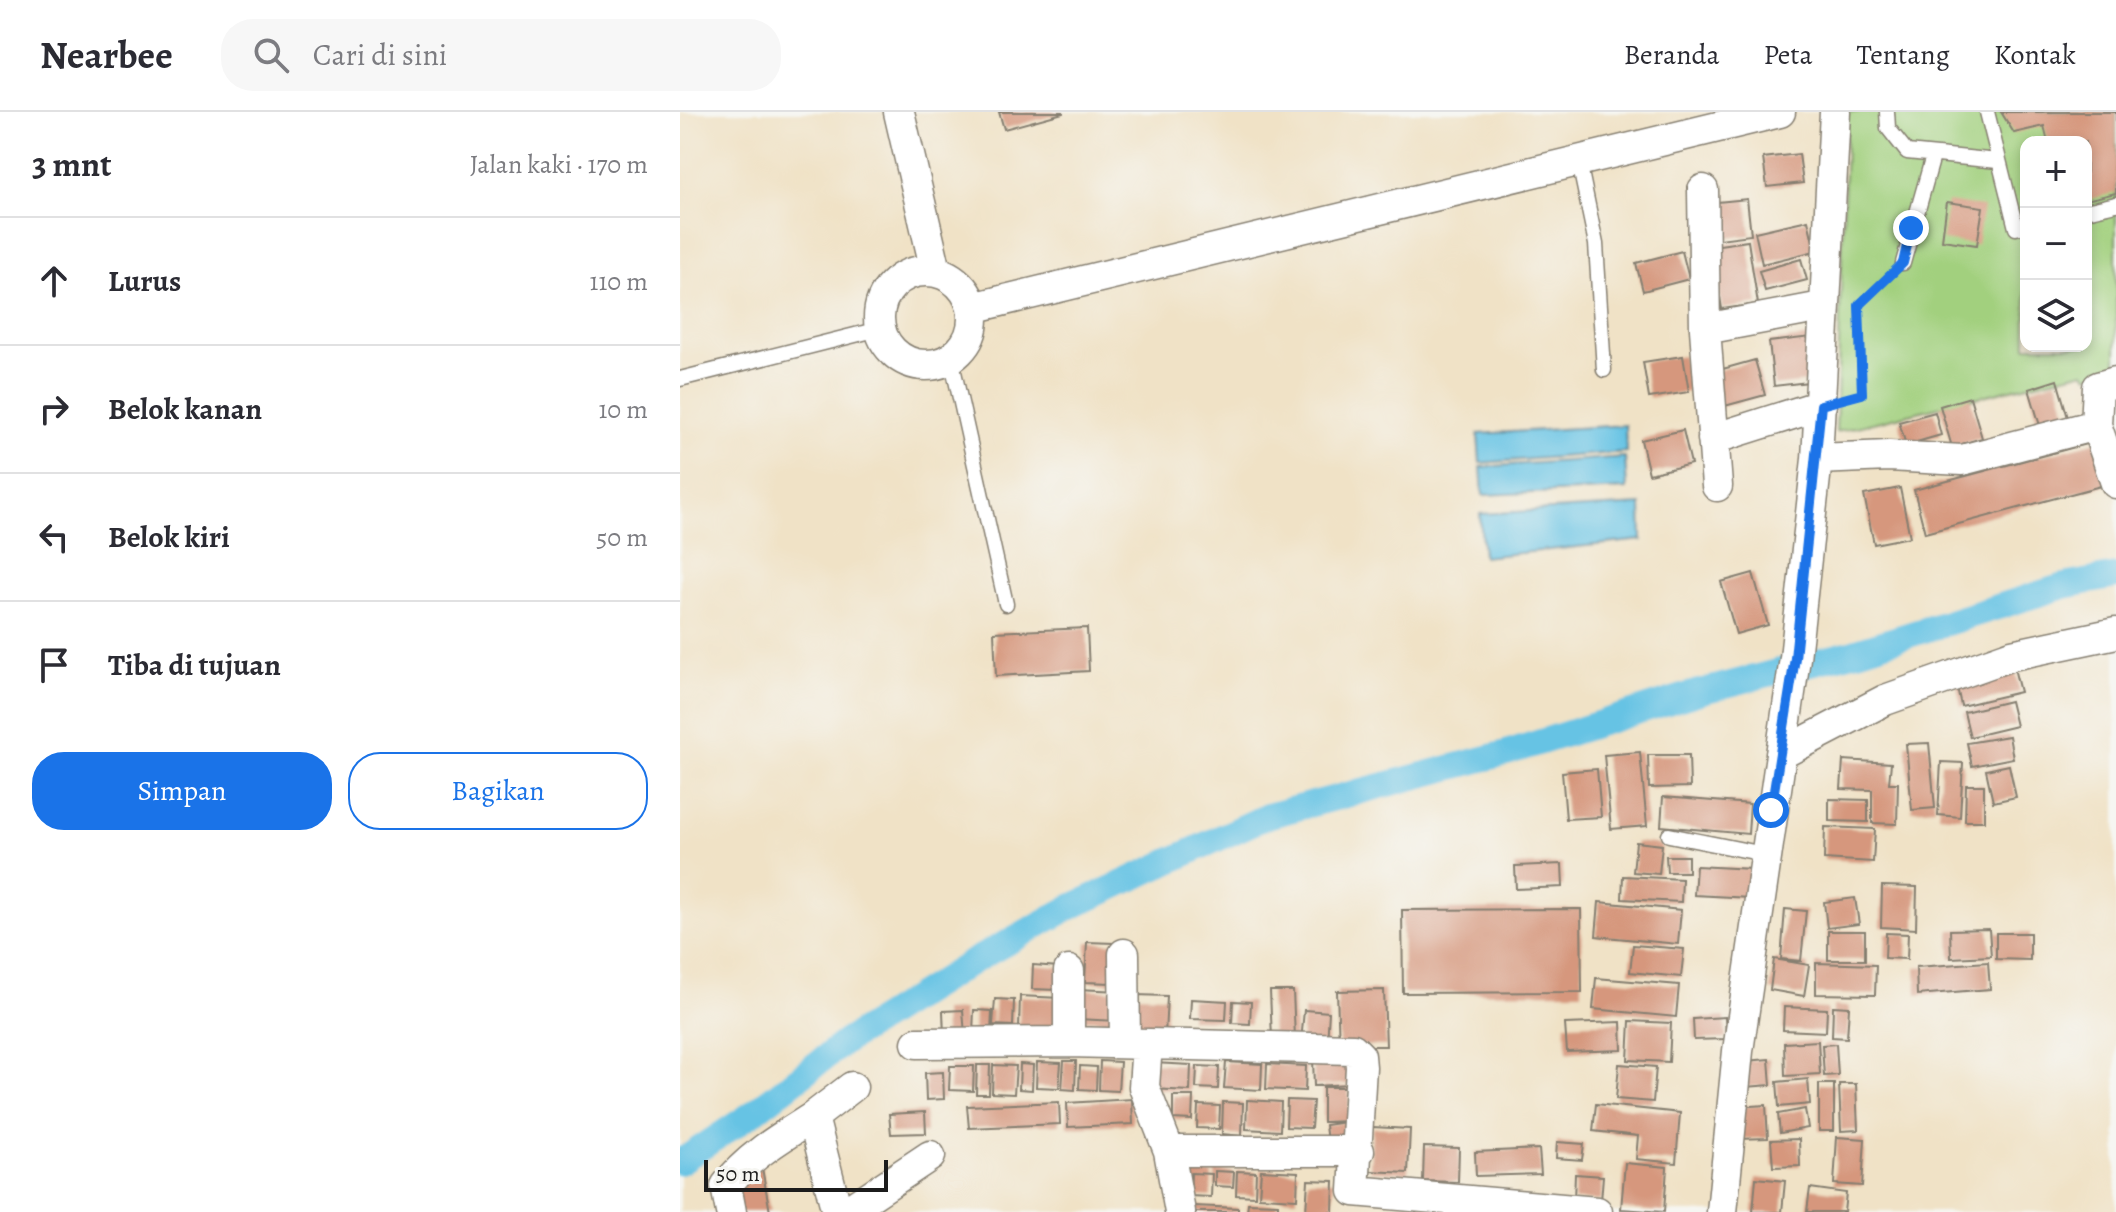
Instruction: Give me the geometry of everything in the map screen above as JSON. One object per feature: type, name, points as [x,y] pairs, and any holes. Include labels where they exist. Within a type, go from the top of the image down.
[{"type":"street","points":[[899,112],[936,271]]},
{"type":"street","points":[[972,308],[1780,112]]},
{"type":"street","points":[[1722,1212],[1738,1051],[1764,854],[1795,658],[1817,459],[1822,307],[1835,112]]},
{"type":"street","points":[[1703,190],[1705,329],[1717,486]]},
{"type":"street","points":[[936,271],[960,284],[972,308],[969,336],[951,358],[930,365],[908,362],[890,349],[879,329],[880,305],[892,284],[912,272],[936,271]]},
{"type":"street","points":[[1705,329],[1822,307]]},
{"type":"street","points":[[2116,382],[2098,387],[2096,425],[2116,483]]},
{"type":"street","points":[[1713,439],[1821,405]]},
{"type":"street","points":[[1817,459],[1889,456],[1962,460],[2096,425]]},
{"type":"street","points":[[1782,741],[2012,655],[2116,633]]},
{"type":"street","points":[[1124,954],[1144,1087],[1169,1151],[1180,1212]]},
{"type":"street","points":[[1069,971],[1069,1042]]},
{"type":"street","points":[[917,1043],[1069,1042],[1353,1049],[1360,1056],[1361,1067],[1359,1151],[1353,1201],[1597,1212]]},
{"type":"street","points":[[731,1212],[726,1186],[735,1173],[852,1087]]},
{"type":"street","points":[[813,1117],[837,1212]]},
{"type":"street","points":[[1169,1151],[1359,1151]]},
{"type":"street","points":[[846,1212],[930,1156]]},
{"type":"lane","points":[[1887,112],[1888,128],[1907,152],[1998,161]]},
{"type":"lane","points":[[1987,112],[2016,228],[2020,227]]},
{"type":"lane","points":[[1903,263],[1933,156]]},
{"type":"lane","points":[[1579,162],[1596,244],[1604,370]]},
{"type":"lane","points":[[2092,210],[2116,204]]},
{"type":"lane","points":[[680,379],[879,329]]},
{"type":"lane","points":[[951,358],[1006,604]]},
{"type":"lane","points":[[1669,835],[1764,854]]},
{"type":"path","points":[[1821,405],[1862,394],[1859,305],[1903,263]]},
{"type":"green space","points":[[1847,112],[2116,112],[2116,368],[2088,376],[2085,371],[1836,432]]},
{"type":"water","points":[[1625,425],[1626,452],[1480,463],[1478,434]]},
{"type":"water","points":[[1625,457],[1627,489],[1483,495],[1481,467]]},
{"type":"water","points":[[1641,505],[1642,540],[1483,557],[1480,514]]},
{"type":"building","points":[[999,112],[1063,112],[1063,113],[1004,129]]},
{"type":"building","points":[[2001,112],[2116,112],[2116,193],[2092,199],[2092,136],[2046,136],[2044,126],[2014,133]]},
{"type":"building","points":[[1799,154],[1803,183],[1767,187],[1763,158]]},
{"type":"building","points":[[1747,199],[1751,235],[1712,240],[1708,203]]},
{"type":"building","points":[[1947,202],[1983,207],[1977,245],[1942,240]]},
{"type":"building","points":[[1808,220],[1815,251],[1762,264],[1755,232]]},
{"type":"building","points":[[1748,241],[1758,304],[1722,309],[1712,246]]},
{"type":"building","points":[[1682,251],[1689,279],[1643,291],[1636,263]]},
{"type":"building","points":[[1801,259],[1807,280],[1765,291],[1759,271]]},
{"type":"building","points":[[1811,337],[1817,381],[1774,386],[1769,342]]},
{"type":"building","points":[[1683,356],[1689,392],[1649,398],[1643,362]]},
{"type":"building","points":[[1755,360],[1765,395],[1721,407],[1712,372]]},
{"type":"building","points":[[2057,380],[2069,421],[2041,429],[2029,389]]},
{"type":"building","points":[[1970,397],[1982,438],[1952,447],[1940,406]]},
{"type":"building","points":[[1935,412],[1941,435],[1906,445],[1899,422]]},
{"type":"building","points":[[1683,430],[1691,464],[1649,474],[1641,440]]},
{"type":"building","points":[[2101,440],[2112,483],[1925,533],[1914,490]]},
{"type":"building","points":[[1900,488],[1910,537],[1874,544],[1864,495]]},
{"type":"building","points":[[1753,573],[1768,625],[1736,634],[1721,582]]},
{"type":"building","points":[[1087,628],[1089,671],[996,676],[994,632]]},
{"type":"building","points":[[2014,668],[2020,692],[1961,706],[1956,682]]},
{"type":"building","points":[[2010,701],[2016,726],[1970,737],[1964,712]]},
{"type":"building","points":[[2009,736],[2013,758],[1972,766],[1967,743]]},
{"type":"building","points":[[1929,743],[1935,808],[1912,810],[1906,744]]},
{"type":"building","points":[[1640,752],[1647,826],[1611,829],[1604,755]]},
{"type":"building","points":[[1648,755],[1689,755],[1690,787],[1649,788]]},
{"type":"building","points":[[1843,760],[1891,763],[1889,783],[1898,783],[1897,824],[1872,823],[1872,790],[1841,789]]},
{"type":"building","points":[[1941,762],[1963,763],[1960,817],[1938,815]]},
{"type":"building","points":[[2009,765],[2016,797],[1993,802],[1986,770]]},
{"type":"building","points":[[1597,769],[1601,817],[1566,819],[1562,772]]},
{"type":"building","points":[[1966,785],[1984,785],[1984,821],[1965,821]]},
{"type":"building","points":[[1663,797],[1750,804],[1748,834],[1661,826]]},
{"type":"building","points":[[1829,799],[1868,800],[1868,822],[1829,821]]},
{"type":"building","points":[[1825,827],[1875,829],[1873,862],[1824,859]]},
{"type":"building","points":[[1636,842],[1662,845],[1659,874],[1633,872]]},
{"type":"building","points":[[1666,856],[1688,856],[1688,872],[1667,872]]},
{"type":"building","points":[[1562,864],[1563,887],[1516,889],[1515,866]]},
{"type":"building","points":[[1696,866],[1752,869],[1751,898],[1694,895]]},
{"type":"building","points":[[1623,876],[1682,879],[1681,902],[1622,899]]},
{"type":"building","points":[[1882,886],[1917,887],[1916,929],[1881,927]]},
{"type":"building","points":[[1855,898],[1859,924],[1827,928],[1824,902]]},
{"type":"building","points":[[1599,902],[1681,910],[1678,944],[1596,936]]},
{"type":"building","points":[[1581,909],[1582,992],[1403,993],[1402,910]]},
{"type":"building","points":[[1785,909],[1806,911],[1801,961],[1781,959]]},
{"type":"building","points":[[1989,929],[1991,956],[1951,958],[1950,930]]},
{"type":"building","points":[[1828,931],[1865,931],[1865,960],[1828,960]]},
{"type":"building","points":[[1886,933],[1908,934],[1907,959],[1885,958]]},
{"type":"building","points":[[1996,933],[2030,933],[2030,960],[1996,959]]},
{"type":"building","points":[[1087,942],[1114,943],[1112,983],[1085,982]]},
{"type":"building","points":[[1633,945],[1684,949],[1681,977],[1630,972]]},
{"type":"building","points":[[1774,959],[1809,965],[1804,996],[1770,990]]},
{"type":"building","points":[[1988,962],[1990,989],[1917,995],[1916,967]]},
{"type":"building","points":[[1816,963],[1876,965],[1875,995],[1816,994]]},
{"type":"building","points":[[1033,965],[1059,967],[1057,990],[1032,989]]},
{"type":"building","points":[[1596,978],[1679,985],[1676,1017],[1593,1009]]},
{"type":"building","points":[[1078,989],[1119,991],[1117,1021],[1077,1019]]},
{"type":"building","points":[[1384,990],[1386,1046],[1339,1046],[1337,991]]},
{"type":"building","points":[[1270,991],[1293,991],[1295,1038],[1272,1039]]},
{"type":"building","points":[[1136,995],[1167,996],[1165,1035],[1134,1033]]},
{"type":"building","points":[[1020,996],[1060,998],[1058,1029],[1019,1028]]},
{"type":"building","points":[[995,999],[1014,1000],[1013,1026],[993,1025]]},
{"type":"building","points":[[1191,999],[1227,1001],[1226,1020],[1190,1019]]},
{"type":"building","points":[[1233,1001],[1251,1002],[1250,1024],[1232,1023]]},
{"type":"building","points":[[1833,1006],[1849,1007],[1847,1038],[1832,1037]]},
{"type":"building","points":[[1784,1007],[1827,1009],[1826,1032],[1783,1030]]},
{"type":"building","points":[[963,1010],[965,1035],[944,1036],[943,1011]]},
{"type":"building","points":[[974,1010],[992,1011],[991,1033],[973,1032]]},
{"type":"building","points":[[1304,1010],[1329,1012],[1327,1044],[1301,1042]]},
{"type":"building","points":[[1725,1017],[1726,1039],[1694,1040],[1693,1019]]},
{"type":"building","points":[[1630,1021],[1671,1023],[1669,1062],[1628,1060]]},
{"type":"building","points":[[1621,1022],[1622,1050],[1567,1052],[1565,1024]]},
{"type":"building","points":[[1818,1041],[1820,1074],[1785,1076],[1784,1043]]},
{"type":"building","points":[[1836,1044],[1838,1075],[1824,1076],[1822,1045]]},
{"type":"building","points":[[1349,1058],[1350,1084],[1314,1086],[1313,1059]]},
{"type":"building","points":[[1769,1059],[1771,1085],[1746,1087],[1745,1061]]},
{"type":"building","points":[[1064,1061],[1076,1061],[1075,1090],[1062,1089]]},
{"type":"building","points":[[1100,1061],[1120,1062],[1118,1091],[1099,1090]]},
{"type":"building","points":[[1037,1062],[1061,1063],[1059,1088],[1036,1087]]},
{"type":"building","points":[[1226,1062],[1262,1064],[1261,1090],[1224,1088]]},
{"type":"building","points":[[1153,1063],[1191,1065],[1190,1091],[1152,1089]]},
{"type":"building","points":[[1020,1064],[1033,1065],[1032,1090],[1019,1089]]},
{"type":"building","points":[[1267,1064],[1306,1066],[1305,1091],[1266,1089]]},
{"type":"building","points":[[1619,1064],[1656,1067],[1653,1102],[1616,1099]]},
{"type":"building","points":[[977,1065],[990,1065],[989,1094],[976,1094]]},
{"type":"building","points":[[993,1065],[1016,1066],[1014,1094],[992,1093]]},
{"type":"building","points":[[950,1066],[974,1066],[973,1091],[949,1090]]},
{"type":"building","points":[[1080,1066],[1097,1067],[1096,1090],[1079,1089]]},
{"type":"building","points":[[1197,1066],[1219,1067],[1218,1089],[1196,1088]]},
{"type":"building","points":[[943,1072],[944,1099],[926,1100],[925,1073]]},
{"type":"building","points":[[1808,1079],[1810,1104],[1779,1107],[1777,1082]]},
{"type":"building","points":[[1819,1084],[1834,1084],[1834,1131],[1819,1131]]},
{"type":"building","points":[[1839,1084],[1856,1084],[1858,1130],[1841,1131]]},
{"type":"building","points":[[1323,1087],[1349,1087],[1349,1121],[1323,1122]]},
{"type":"building","points":[[1173,1096],[1193,1096],[1192,1120],[1173,1119]]},
{"type":"building","points":[[1132,1099],[1133,1124],[1068,1127],[1067,1103]]},
{"type":"building","points":[[1247,1100],[1281,1102],[1280,1131],[1246,1129]]},
{"type":"building","points":[[1287,1100],[1313,1101],[1311,1128],[1286,1127]]},
{"type":"building","points":[[1059,1102],[1060,1124],[969,1128],[967,1106]]},
{"type":"building","points":[[1223,1102],[1243,1103],[1242,1136],[1222,1134]]},
{"type":"building","points":[[1596,1104],[1680,1113],[1676,1163],[1636,1159],[1638,1136],[1593,1131]]},
{"type":"building","points":[[1198,1105],[1220,1106],[1219,1129],[1197,1128]]},
{"type":"building","points":[[1766,1105],[1768,1138],[1738,1139],[1736,1107]]},
{"type":"building","points":[[1805,1109],[1808,1128],[1780,1133],[1778,1114]]},
{"type":"building","points":[[925,1112],[926,1133],[891,1134],[889,1114]]},
{"type":"building","points":[[1353,1121],[1356,1147],[1328,1150],[1325,1125]]},
{"type":"building","points":[[1372,1127],[1410,1129],[1408,1173],[1370,1171]]},
{"type":"building","points":[[1837,1137],[1865,1139],[1862,1186],[1834,1184]]},
{"type":"building","points":[[1799,1139],[1800,1166],[1773,1167],[1771,1140]]},
{"type":"building","points":[[1557,1142],[1584,1144],[1582,1160],[1556,1158]]},
{"type":"building","points":[[1424,1147],[1459,1148],[1458,1182],[1423,1181]]},
{"type":"building","points":[[1539,1149],[1541,1174],[1476,1176],[1475,1152]]},
{"type":"building","points":[[1625,1163],[1667,1167],[1664,1212],[1621,1209]]},
{"type":"building","points":[[762,1168],[770,1212],[738,1212],[734,1185],[750,1182],[749,1170]]},
{"type":"building","points":[[1261,1170],[1298,1172],[1297,1199],[1259,1197]]},
{"type":"building","points":[[1215,1171],[1234,1172],[1233,1187],[1215,1186]]},
{"type":"building","points":[[1237,1171],[1256,1172],[1255,1196],[1236,1195]]},
{"type":"building","points":[[1191,1173],[1212,1174],[1211,1197],[1190,1196]]},
{"type":"building","points":[[1575,1174],[1603,1176],[1601,1201],[1574,1200]]},
{"type":"building","points":[[1756,1178],[1785,1181],[1782,1212],[1753,1212]]},
{"type":"building","points":[[1308,1180],[1334,1181],[1333,1212],[1306,1212]]},
{"type":"building","points":[[1810,1188],[1846,1193],[1844,1212],[1807,1212]]},
{"type":"building","points":[[1248,1203],[1278,1204],[1278,1212],[1247,1212]]},
{"type":"building","points":[[1194,1206],[1238,1208],[1238,1212],[1194,1212]]},
{"type":"waterway","points":[[680,1162],[753,1113],[845,1042],[972,962],[1069,908],[1267,816],[1506,753],[1699,692],[1854,652],[2064,586],[2116,576]]},
{"type":"route","points":[[1771,810],[1795,658],[1821,405],[1862,394],[1859,305],[1903,263],[1911,228]]}]
